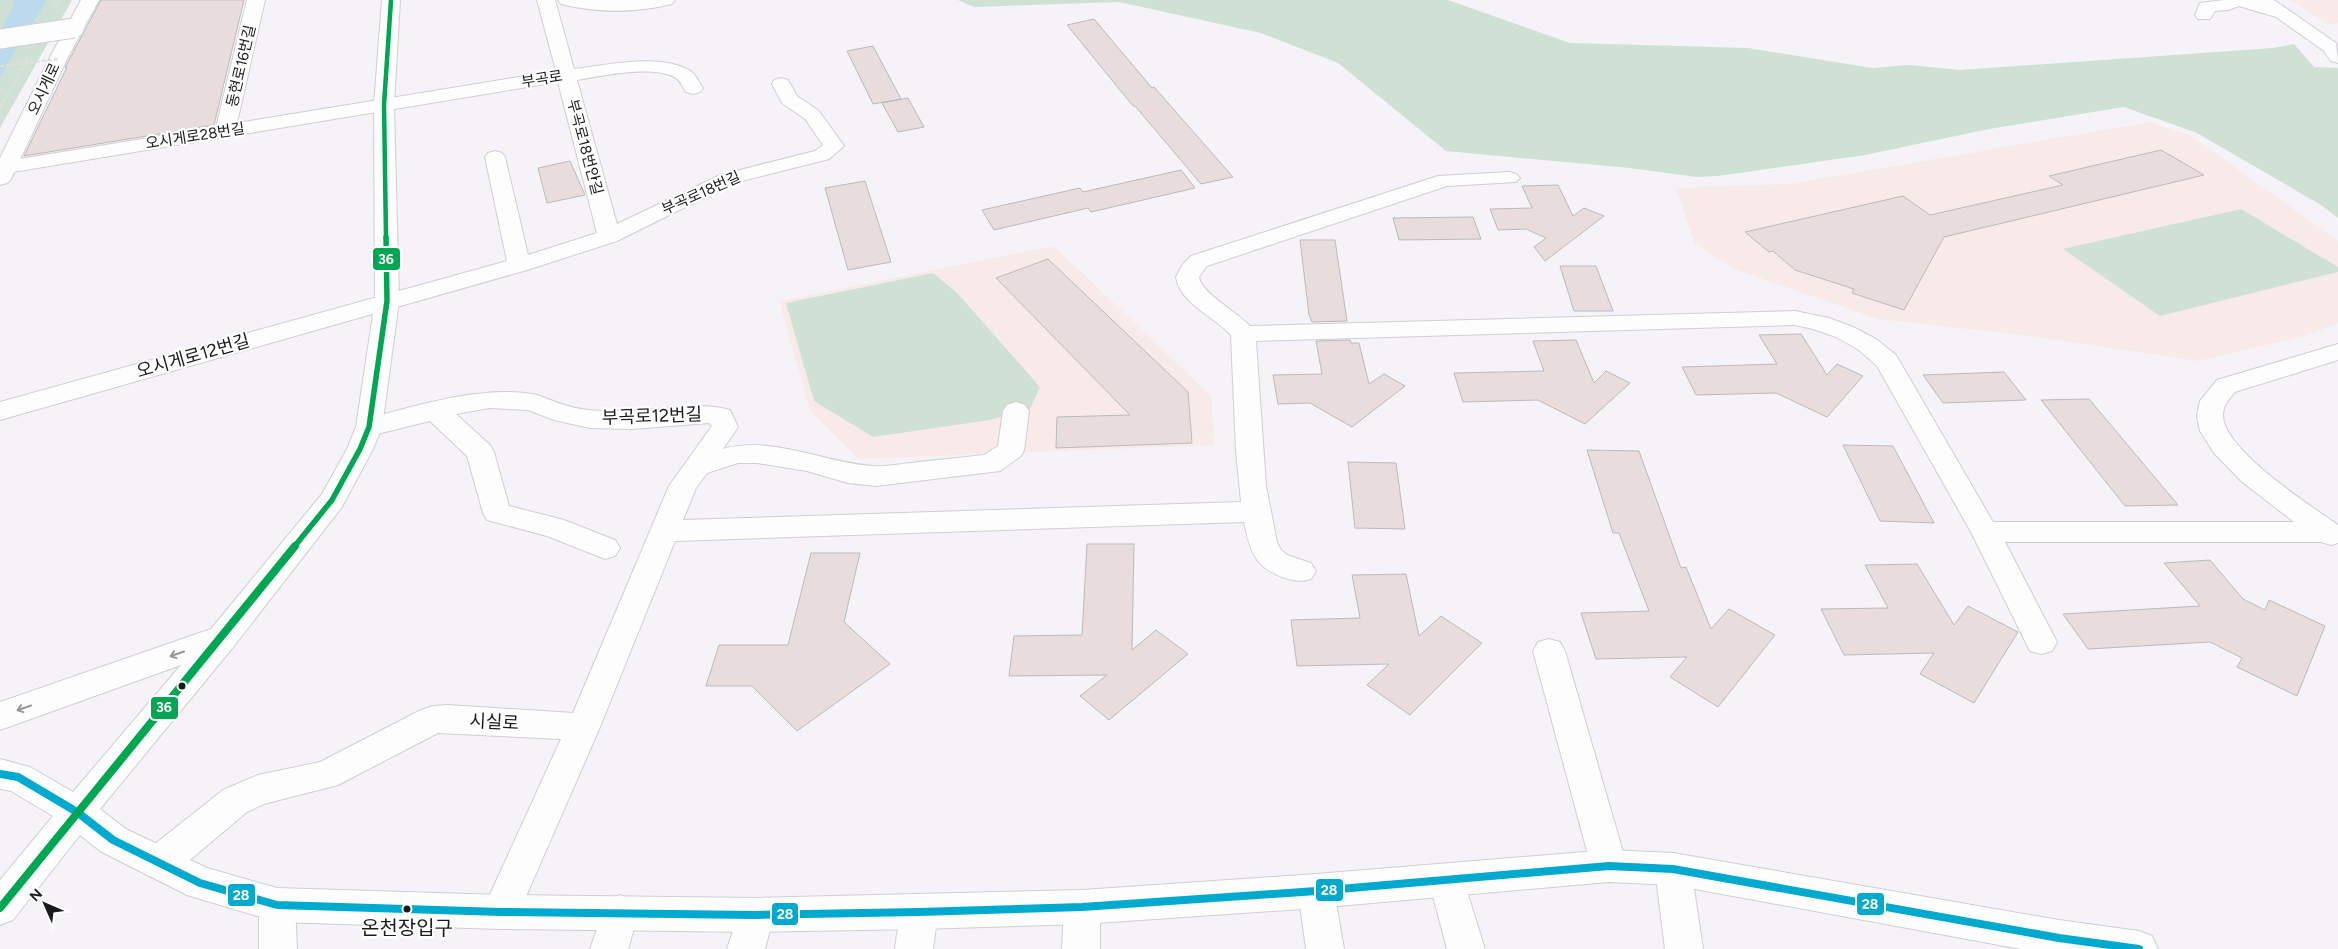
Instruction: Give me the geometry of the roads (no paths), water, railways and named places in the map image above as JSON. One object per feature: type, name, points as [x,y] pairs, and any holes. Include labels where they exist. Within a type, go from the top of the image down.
[{"type":"street","name":"오시게로","points":[[4,173],[58,60],[90,0]]},
{"type":"street","name":"동현로16번길","points":[[226,132],[256,0]]},
{"type":"street","points":[[0,908],[77,812],[223,638],[332,500],[360,449],[369,427],[386,301],[384,105],[391,0]]},
{"type":"street","name":"부곡로18번안길","points":[[546,0],[609,236]]},
{"type":"street","points":[[567,0],[590,5],[617,6],[666,0]]},
{"type":"street","points":[[2204,15],[2207,11],[2206,7],[2228,5],[2238,0],[2282,13]]},
{"type":"street","points":[[2263,0],[2330,47],[2338,57]]},
{"type":"street","points":[[0,39],[74,28]]},
{"type":"street","name":"부곡로","points":[[384,105],[566,75],[658,66],[681,72],[693,88]]},
{"type":"street","name":"부곡로18번길","points":[[386,301],[518,265],[609,236],[727,179],[822,155],[831,150],[834,146],[812,115],[789,99],[781,84]]},
{"type":"street","name":"오시게로28번길","points":[[4,173],[384,105]]},
{"type":"street","points":[[495,157],[518,265]]},
{"type":"street","points":[[1301,571],[1284,566],[1270,558],[1263,545],[1255,512],[1243,334],[1226,316],[1192,290],[1188,283],[1190,270],[1199,261],[1445,180],[1508,178]]},
{"type":"street","name":"오시게로12번길","points":[[0,411],[386,301]]},
{"type":"street","points":[[1243,334],[1795,318],[1810,320],[1854,337],[1878,352],[1887,361],[1985,532],[2041,642]]},
{"type":"street","points":[[2333,536],[2236,463],[2222,446],[2211,424],[2211,408],[2215,396],[2226,386],[2338,352]]},
{"type":"street","name":"부곡로12번길","points":[[369,427],[477,401],[497,400],[530,402],[563,414],[590,419],[632,420],[709,414],[721,416],[726,427],[697,466]]},
{"type":"street","points":[[501,912],[583,727],[683,486],[697,466],[729,456],[757,454],[807,462],[848,473],[876,476],[990,464],[1011,450],[1016,411]]},
{"type":"street","points":[[437,412],[480,452],[498,513],[554,527],[605,548]]},
{"type":"street","points":[[664,531],[1255,512]]},
{"type":"street","points":[[1985,532],[2333,536]]},
{"type":"street","points":[[0,716],[223,638]]},
{"type":"street","points":[[1549,651],[1608,866]]},
{"type":"street","name":"시실로","points":[[159,863],[235,801],[258,790],[326,775],[433,720],[447,719],[583,727]]},
{"type":"street","points":[[0,774],[18,776],[77,812],[113,840],[200,883],[277,905],[501,912],[620,912],[750,932],[919,912],[1082,907],[1316,891],[1608,866],[1673,868],[2057,943],[2139,949]]},
{"type":"street","points":[[1673,868],[1684,949]]},
{"type":"street","points":[[1447,880],[1466,949]]},
{"type":"street","points":[[1316,891],[1325,949]]},
{"type":"street","points":[[277,905],[278,949]]},
{"type":"street","points":[[1082,907],[1082,949]]},
{"type":"street","points":[[609,949],[620,912]]},
{"type":"street","points":[[914,949],[919,912]]},
{"type":"water","points":[[13,0],[47,0],[0,76],[0,32],[13,6]]},
{"type":"place","name":"온천장입구","points":[[407,909]]}]
